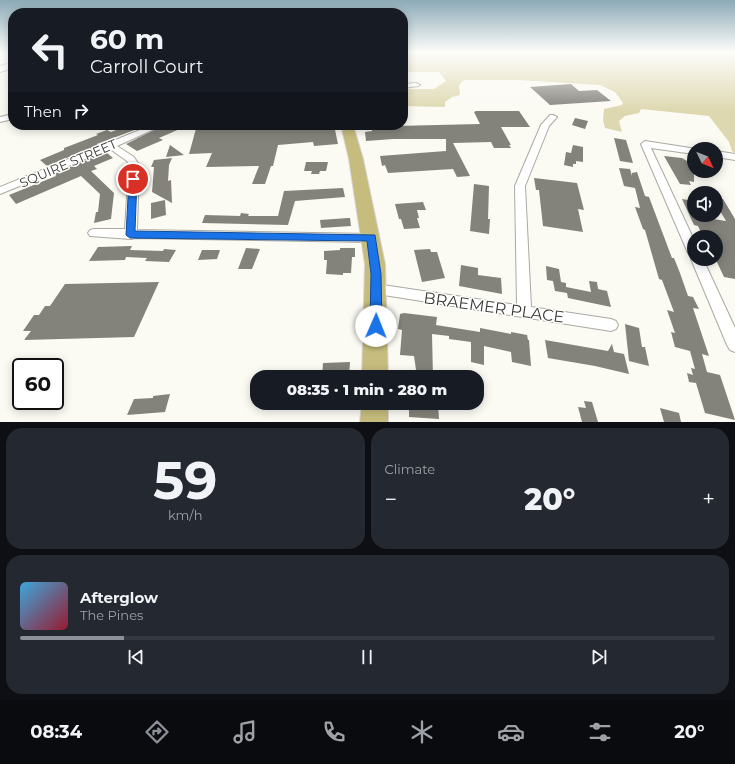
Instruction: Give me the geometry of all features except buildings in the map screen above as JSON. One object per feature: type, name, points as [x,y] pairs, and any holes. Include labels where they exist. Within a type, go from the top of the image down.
[{"type":"main road","points":[[349,130],[375,264],[375,370]]},
{"type":"main road","points":[[374,422],[375,410]]},
{"type":"street","points":[[408,86],[416,85]]},
{"type":"street","points":[[524,310],[520,186],[544,125],[553,117]]},
{"type":"street","name":"SQUIRE STREET","points":[[0,191],[147,130]]},
{"type":"street","points":[[687,150],[646,144],[687,237]]},
{"type":"street","points":[[110,145],[131,159],[134,165],[130,235]]},
{"type":"street","points":[[723,155],[735,157]]},
{"type":"street","points":[[94,233],[130,235],[371,238]]},
{"type":"street","points":[[700,266],[735,345]]},
{"type":"street","name":"BRAEMER PLACE","points":[[376,289],[611,324]]},
{"type":"shaded area","points":[[408,72],[735,72],[735,153],[732,151],[729,142],[709,116],[641,109],[639,113],[625,116],[619,121],[622,132],[605,128],[603,120],[604,109],[622,105],[623,103],[615,92],[600,85],[517,80],[466,80],[462,81],[459,86],[460,95],[452,97],[445,102],[445,107],[408,106],[408,89],[434,89],[446,81],[439,72]]},
{"type":"route","points":[[133,179],[130,235],[371,238],[376,274],[376,326]]}]
